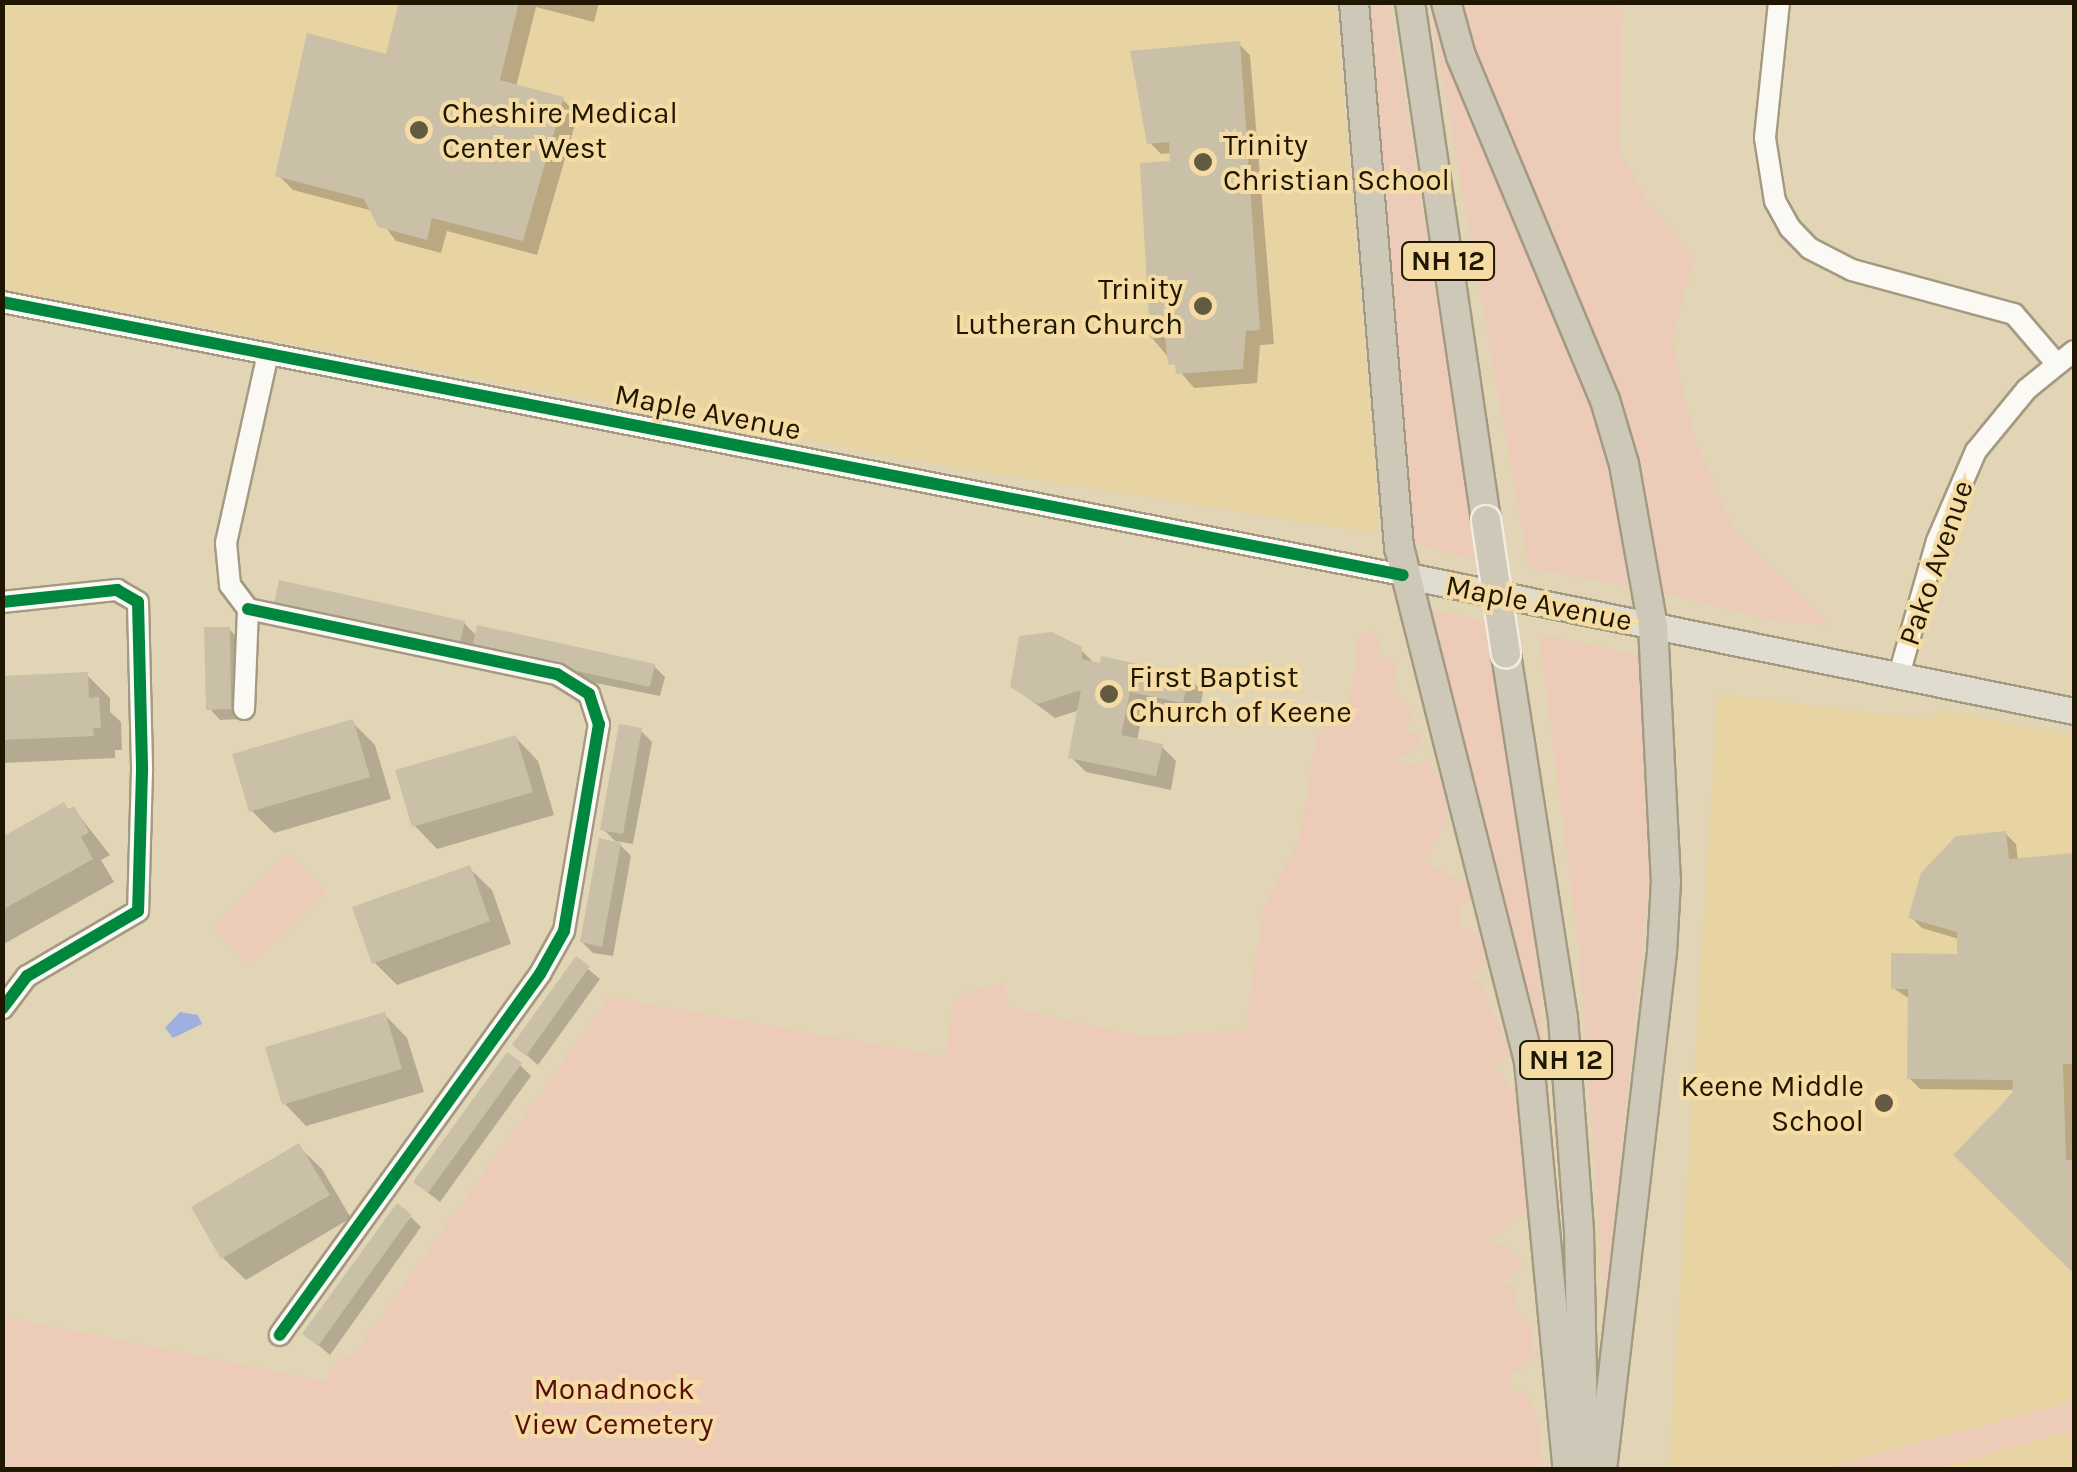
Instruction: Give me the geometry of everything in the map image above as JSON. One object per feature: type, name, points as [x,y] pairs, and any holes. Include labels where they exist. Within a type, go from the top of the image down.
[{"type":"highway","points":[[1354,2],[1403,576],[1529,1061],[1568,1470]]},
{"type":"highway","name":"NH 12","points":[[1410,2],[1563,1018],[1580,1252],[1584,1470]]},
{"type":"highway","points":[[1446,2],[1461,56],[1605,400],[1624,464],[1653,626],[1666,880],[1662,952],[1602,1470]]},
{"type":"main road","name":"Maple Avenue","points":[[1403,576],[2074,711]]},
{"type":"street","name":"Pako Avenue","points":[[1779,2],[1765,138],[1775,201],[1790,228],[1809,248],[1852,270],[2014,314],[2066,357],[1976,451],[1951,501],[1899,674]]},
{"type":"street","name":"Maple Avenue","points":[[2,302],[1403,576]]},
{"type":"street","points":[[244,709],[248,609],[230,585],[226,542],[268,354]]},
{"type":"street","points":[[2,602],[117,590],[138,602],[142,897],[129,920],[27,976],[2,1010]]},
{"type":"street","points":[[248,609],[556,674],[589,694],[599,724],[564,931],[540,974],[280,1334]]},
{"type":"shaded area","points":[[2,3],[1335,3],[1379,516],[1374,533],[919,461],[3,289]]},
{"type":"shaded area","name":"Keene Middle School","points":[[1718,694],[1923,719],[1945,710],[2074,736],[2074,1469],[1669,1470]]},
{"type":"green space","points":[[1361,3],[1390,3],[1477,560],[1407,542]]},
{"type":"green space","points":[[1429,3],[1435,3],[1592,401],[1635,588],[1529,568]]},
{"type":"green space","points":[[1460,3],[1622,3],[1620,152],[1646,199],[1695,258],[1672,338],[1694,437],[1734,530],[1832,625],[1780,622],[1658,592]]},
{"type":"green space","points":[[1424,608],[1487,621],[1530,879],[1552,1136]]},
{"type":"green space","name":"Monadnock View Cemetery","points":[[1372,631],[1380,643],[1377,653],[1397,664],[1392,689],[1412,717],[1406,733],[1424,734],[1416,749],[1398,758],[1406,766],[1428,759],[1445,787],[1447,818],[1425,863],[1474,888],[1474,902],[1458,903],[1462,929],[1476,931],[1490,953],[1483,969],[1468,978],[1481,982],[1512,1056],[1492,1065],[1516,1094],[1538,1205],[1487,1241],[1509,1248],[1524,1265],[1502,1282],[1518,1290],[1513,1305],[1534,1328],[1531,1350],[1545,1354],[1511,1374],[1510,1390],[1524,1390],[1537,1417],[1543,1469],[3,1470],[3,1316],[324,1381],[345,1355],[353,1356],[609,997],[945,1057],[953,1005],[969,990],[1005,983],[1007,1006],[1144,1037],[1245,1030],[1263,909],[1298,843],[1317,735],[1351,696],[1359,635]]},
{"type":"green space","points":[[1539,634],[1645,656],[1649,881],[1605,1311],[1579,951]]},
{"type":"green space","points":[[289,854],[326,892],[250,966],[213,928]]},
{"type":"green space","points":[[2074,1401],[2074,1430],[1937,1469],[1821,1469]]},
{"type":"water","points":[[180,1012],[198,1015],[202,1024],[173,1038],[165,1028]]},
{"type":"building","name":"Cheshire Medical Center West","points":[[399,2],[519,2],[500,80],[564,97],[523,241],[432,218],[427,240],[378,227],[364,199],[275,176],[307,33],[386,54]]},
{"type":"building","name":"Trinity Christian School","points":[[1240,41],[1260,330],[1246,331],[1243,369],[1176,374],[1175,364],[1168,365],[1165,337],[1150,339],[1140,163],[1170,161],[1169,142],[1147,144],[1130,51]]},
{"type":"building","points":[[279,580],[465,621],[459,648],[273,607]]},
{"type":"building","points":[[477,625],[655,664],[650,687],[472,648]]},
{"type":"building","points":[[204,627],[230,627],[231,709],[206,710]]},
{"type":"building","points":[[1052,632],[1082,647],[1082,659],[1100,663],[1101,656],[1189,675],[1183,703],[1130,692],[1121,735],[1163,744],[1156,776],[1068,758],[1081,690],[1038,704],[1010,687],[1019,636]]},
{"type":"building","points":[[88,672],[89,698],[99,697],[101,728],[93,728],[94,736],[2,740],[2,676]]},
{"type":"building","points":[[353,719],[370,777],[249,812],[232,754]]},
{"type":"building","points":[[619,724],[642,728],[623,834],[600,830]]},
{"type":"building","points":[[516,735],[533,792],[412,827],[395,770]]},
{"type":"building","points":[[64,802],[68,809],[74,806],[89,832],[81,837],[93,859],[2,910],[2,837]]},
{"type":"building","points":[[2006,831],[2009,859],[2074,853],[2074,1064],[2063,1064],[2066,1160],[2074,1160],[2074,1274],[1953,1155],[2012,1094],[2013,1080],[1907,1079],[1908,989],[1891,989],[1891,953],[1957,954],[1957,932],[1908,918],[1921,873],[1956,836]]},
{"type":"building","points":[[599,838],[621,843],[602,947],[580,942]]},
{"type":"building","points":[[470,865],[490,921],[372,964],[352,907]]},
{"type":"building","points":[[576,956],[590,966],[526,1056],[512,1045]]},
{"type":"building","points":[[385,1012],[402,1069],[282,1105],[265,1047]]},
{"type":"building","points":[[507,1052],[522,1063],[428,1193],[413,1182]]},
{"type":"building","points":[[299,1143],[330,1195],[221,1259],[191,1207]]},
{"type":"building","points":[[397,1203],[412,1215],[318,1346],[302,1334]]},
{"type":"cycle path","points":[[2,302],[1403,575]]},
{"type":"cycle path","points":[[2,602],[117,590],[138,602],[142,771],[138,911],[27,976],[2,1009]]},
{"type":"cycle path","points":[[248,609],[557,674],[589,694],[599,724],[564,931],[540,974],[280,1335]]},
{"type":"place","name":"Cheshire Medical Center West","points":[[419,130]]},
{"type":"place","name":"Trinity Christian School","points":[[1203,162]]},
{"type":"place","name":"Trinity Lutheran Church","points":[[1203,306]]},
{"type":"place","name":"First Baptist Church of Keene","points":[[1109,694]]},
{"type":"place","name":"Keene Middle School","points":[[1884,1103]]}]
